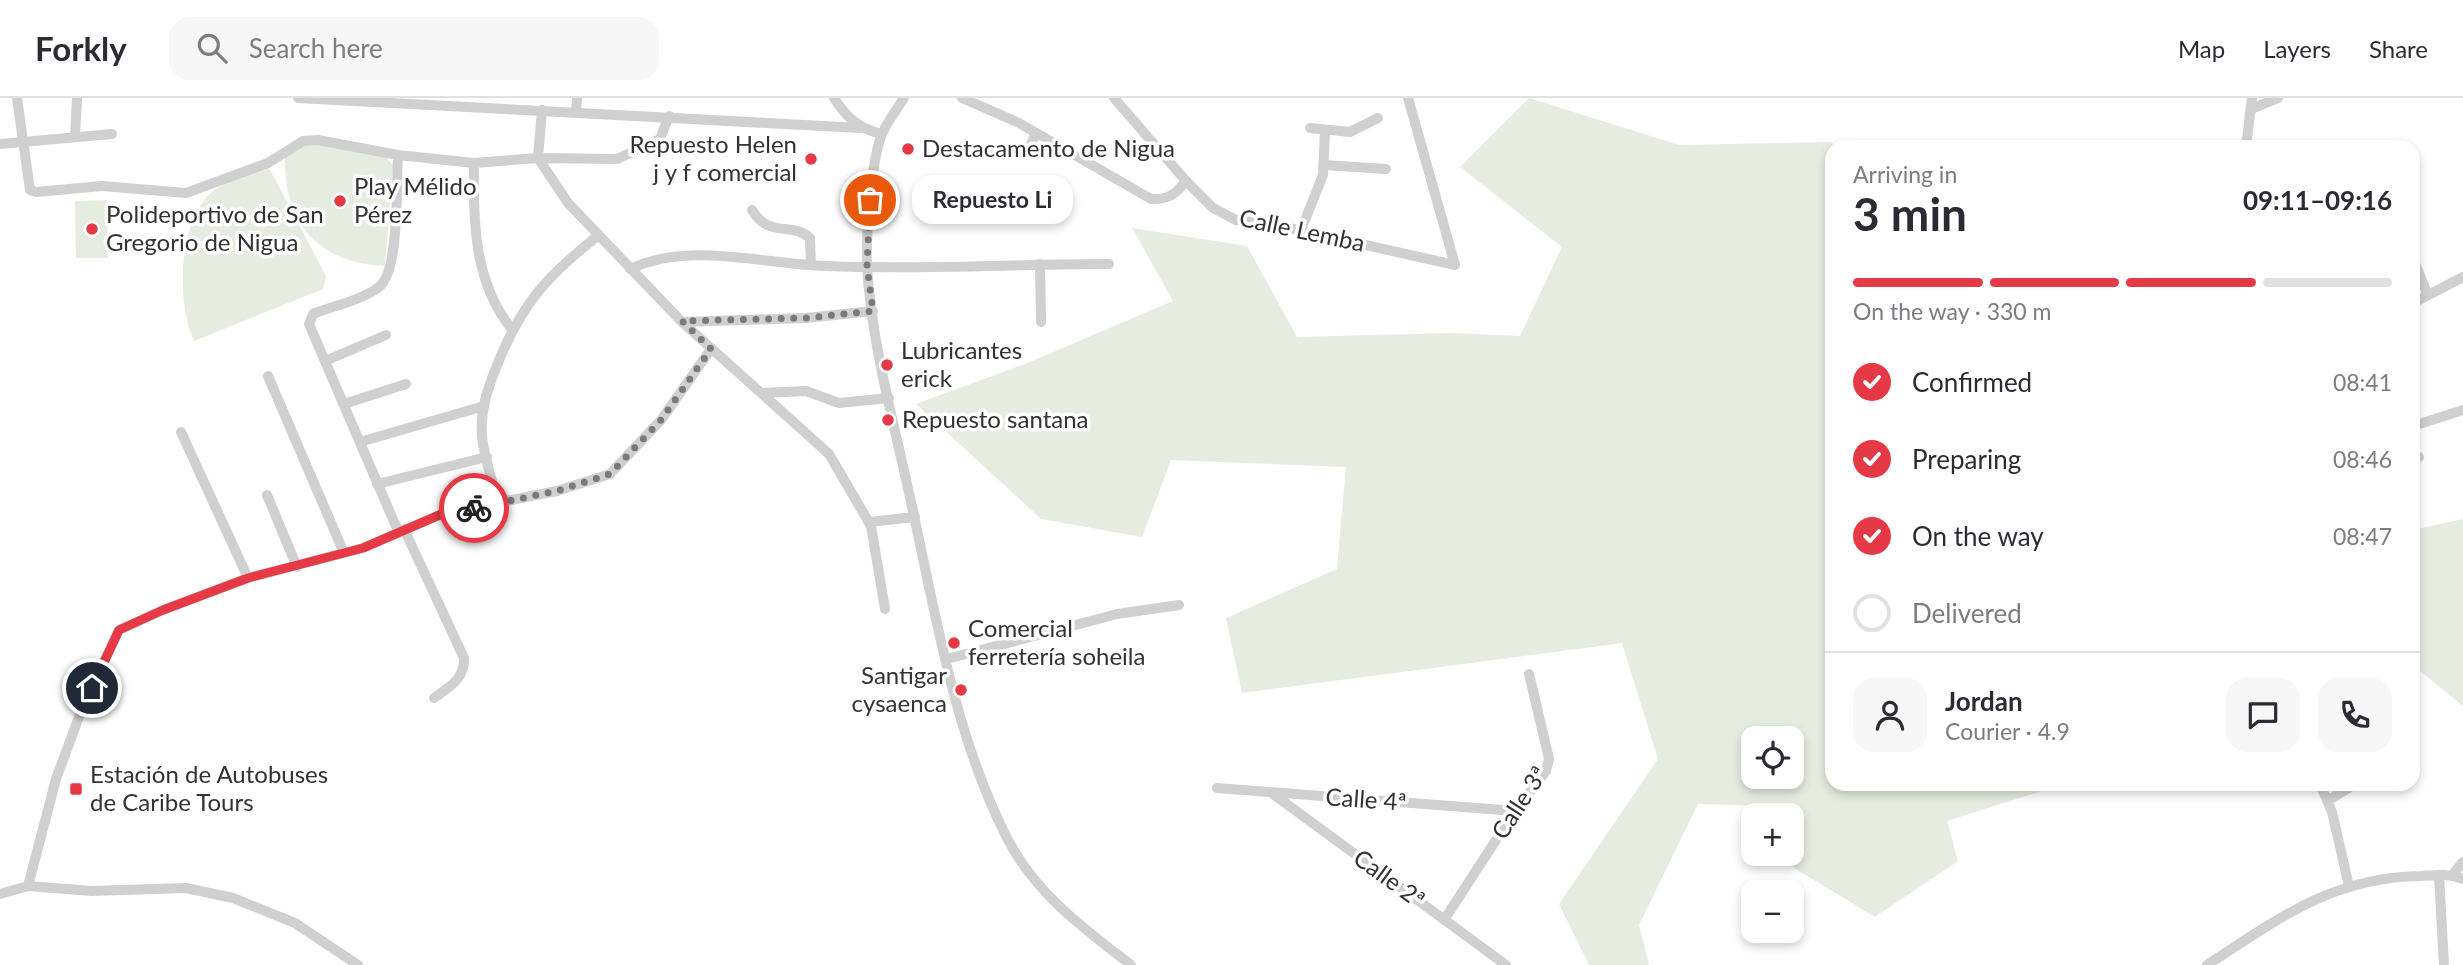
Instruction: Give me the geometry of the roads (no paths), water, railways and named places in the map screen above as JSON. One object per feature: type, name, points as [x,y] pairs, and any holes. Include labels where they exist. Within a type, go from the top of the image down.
[{"type":"street","points":[[17,98],[30,190],[36,192],[102,186],[186,193],[268,163],[303,141],[318,140],[398,155],[474,163],[538,158],[617,159],[660,139],[669,116]]},
{"type":"street","points":[[75,136],[76,98]]},
{"type":"street","points":[[298,98],[669,116],[860,128],[881,134]]},
{"type":"street","points":[[576,112],[577,98]]},
{"type":"street","points":[[834,98],[846,116],[860,128]]},
{"type":"street","points":[[904,98],[881,134],[870,200],[867,266],[889,398],[947,659],[973,762],[1008,839],[1039,886],[1064,913],[1131,965]]},
{"type":"street","points":[[962,98],[1036,133],[1152,199],[1163,200],[1177,193],[1186,181]]},
{"type":"street","name":"Calle Lemba","points":[[1114,98],[1186,181],[1213,208],[1236,220],[1301,230],[1455,265],[1444,234],[1409,98]]},
{"type":"street","points":[[2247,140],[2252,104],[2278,98]]},
{"type":"street","points":[[542,110],[538,158],[568,203],[711,349],[829,454],[869,522],[886,609]]},
{"type":"street","points":[[1310,128],[1350,132],[1378,118]]},
{"type":"street","points":[[1301,230],[1324,165],[1325,130]]},
{"type":"street","points":[[993,154],[1026,155],[1036,133]]},
{"type":"street","points":[[0,144],[112,134]]},
{"type":"street","points":[[398,155],[392,259],[386,280],[377,289],[313,314],[310,330],[377,484],[464,658],[463,674],[434,698]]},
{"type":"street","points":[[474,163],[474,195],[484,285],[495,309],[511,328]]},
{"type":"street","points":[[1324,165],[1387,169]]},
{"type":"street","points":[[752,210],[759,222],[772,228],[803,232],[810,239],[811,265]]},
{"type":"street","points":[[498,504],[482,436],[484,405],[511,328],[531,298],[563,263],[599,235]]},
{"type":"street","points":[[630,269],[650,260],[680,256],[811,265],[1109,264]]},
{"type":"street","points":[[1040,264],[1041,322]]},
{"type":"street","points":[[2420,276],[2427,293]]},
{"type":"street","points":[[2420,298],[2463,277]]},
{"type":"street","points":[[682,321],[806,318],[873,311]]},
{"type":"street","points":[[325,360],[386,335]]},
{"type":"street","points":[[28,886],[56,779],[83,706],[119,630],[248,578],[363,548],[444,513],[557,491],[610,474],[661,420],[711,349]]},
{"type":"street","points":[[268,376],[344,554]]},
{"type":"street","points":[[344,404],[406,384]]},
{"type":"street","points":[[762,393],[806,391],[839,402],[889,398]]},
{"type":"street","points":[[360,442],[484,405]]},
{"type":"street","points":[[2420,424],[2463,410]]},
{"type":"street","points":[[181,432],[248,578]]},
{"type":"street","points":[[377,484],[488,457]]},
{"type":"street","points":[[267,495],[297,567]]},
{"type":"street","points":[[869,522],[915,517]]},
{"type":"street","points":[[947,659],[1117,614],[1179,605]]},
{"type":"street","name":"Calle 3ª","points":[[1444,920],[1515,811],[1546,771],[1549,759],[1530,674]]},
{"type":"street","name":"Calle 4ª","points":[[1217,788],[1515,811]]},
{"type":"street","points":[[2323,791],[2349,887]]},
{"type":"street","points":[[2327,801],[2343,791]]},
{"type":"street","name":"Calle 2ª","points":[[1271,793],[1506,965]]},
{"type":"street","points":[[2207,965],[2309,900],[2390,876],[2458,876],[2463,862]]},
{"type":"street","points":[[2439,875],[2444,965]]},
{"type":"street","points":[[0,894],[28,886],[92,891],[186,888],[233,898],[295,923],[358,965]]},
{"type":"place","name":"Destacamento de Nigua","points":[[908,149]]},
{"type":"place","name":"Repuesto Helen j y f comercial","points":[[811,159]]},
{"type":"place","name":"Repuesto Li","points":[[870,200]]},
{"type":"place","name":"Play Mélido Pérez","points":[[340,201]]},
{"type":"place","name":"Polideportivo de San Gregorio de Nigua","points":[[92,229]]},
{"type":"place","name":"Lubricantes erick","points":[[887,365]]},
{"type":"place","name":"Repuesto santana","points":[[888,420]]},
{"type":"place","name":"Comercial ferretería soheila","points":[[954,643]]},
{"type":"place","name":"Santigar cysaenca","points":[[961,690]]},
{"type":"place","name":"Estación de Autobuses de Caribe Tours","points":[[76,789]]}]
